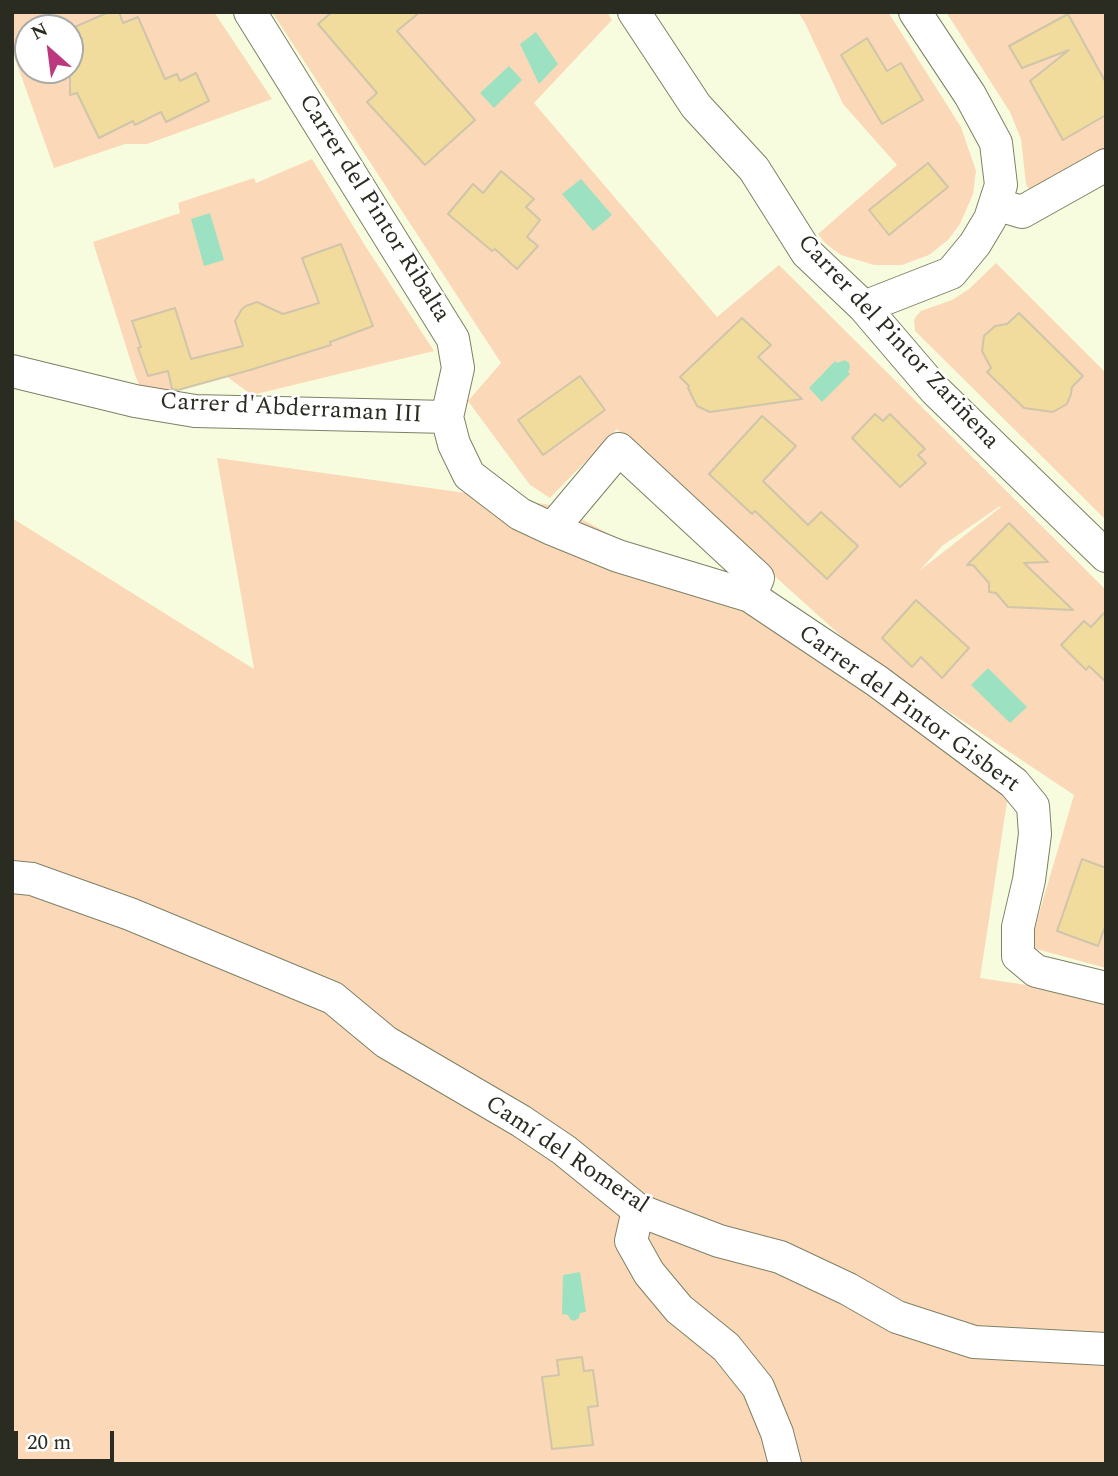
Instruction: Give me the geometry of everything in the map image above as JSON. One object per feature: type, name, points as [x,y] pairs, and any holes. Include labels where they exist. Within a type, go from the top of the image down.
[{"type":"street","name":"Carrer del Pintor Ribalta","points":[[250,12],[453,339],[458,368],[447,417]]},
{"type":"street","name":"Carrer del Pintor Zariñena","points":[[634,12],[696,106],[754,169],[807,253],[864,307],[935,390],[1106,556]]},
{"type":"street","points":[[864,307],[951,273],[975,244],[990,219],[1001,185],[996,143],[970,94],[915,12]]},
{"type":"street","points":[[995,204],[1022,212],[1106,165]]},
{"type":"street","name":"Carrer d'Abderraman III","points":[[12,371],[135,401],[195,411],[447,417]]},
{"type":"street","name":"Carrer del Pintor Gisbert","points":[[447,417],[454,443],[469,475],[520,514],[618,556],[750,596],[877,681],[1014,783],[1033,806],[1035,834],[1029,880],[1018,927],[1018,956],[1036,971],[1106,988]]},
{"type":"street","points":[[552,528],[619,449],[758,578],[750,596]]},
{"type":"street","name":"Camí del Romeral","points":[[12,877],[32,879],[130,914],[333,999],[386,1042],[521,1121],[564,1150],[638,1210],[719,1241],[780,1257],[848,1289],[897,1317],[974,1342],[1106,1349]]},
{"type":"street","points":[[638,1210],[631,1241],[649,1273],[679,1309],[726,1347],[758,1387],[777,1433],[785,1464]]},
{"type":"shaded area","points":[[19,12],[214,12],[272,99],[147,144],[125,144],[54,168],[24,84],[84,84],[84,14],[14,14]]},
{"type":"shaded area","points":[[272,12],[607,12],[612,20],[534,103],[717,317],[779,265],[1106,590],[1106,968],[1036,949],[1030,944],[1074,795],[859,652],[617,429],[550,498],[530,485],[468,401],[501,363]],"holes":[[[1001,507],[919,571],[942,546]]]},
{"type":"shaded area","points":[[798,12],[888,12],[961,127],[976,171],[973,194],[960,224],[948,240],[929,255],[902,265],[874,265],[841,255],[818,234],[897,165],[843,104]]},
{"type":"shaded area","points":[[946,12],[1106,12],[1106,152],[1034,191],[1029,189],[1026,184],[1021,139],[1010,112]]},
{"type":"shaded area","points":[[14,14],[14,56],[12,15]]},
{"type":"shaded area","points":[[536,32],[558,64],[539,84],[520,44]]},
{"type":"shaded area","points":[[509,66],[522,80],[494,108],[480,93]]},
{"type":"shaded area","points":[[312,159],[434,351],[252,395],[226,376],[149,398],[144,396],[93,242],[180,213],[178,203],[254,178],[256,183]]},
{"type":"shaded area","points":[[581,179],[612,215],[593,231],[562,194]]},
{"type":"shaded area","points":[[210,213],[224,260],[204,266],[191,219]]},
{"type":"shaded area","points":[[996,263],[1106,373],[1106,520],[915,331],[914,320],[921,311],[952,300],[969,289]]},
{"type":"shaded area","points":[[845,360],[849,363],[850,374],[822,402],[809,388],[835,361],[837,363]]},
{"type":"shaded area","points":[[217,458],[558,506],[877,681],[1009,789],[980,978],[1106,997],[1106,1464],[12,1464],[12,518],[254,669]]},
{"type":"shaded area","points":[[988,668],[1027,707],[1010,723],[971,685]]},
{"type":"shaded area","points":[[580,1272],[586,1312],[580,1313],[579,1318],[574,1321],[568,1315],[562,1314],[563,1275]]},
{"type":"building","points":[[109,12],[119,12],[123,23],[138,17],[165,79],[177,74],[180,81],[196,73],[209,101],[166,122],[161,112],[135,125],[133,121],[99,138],[77,93],[70,95],[70,84],[84,84],[84,23]]},
{"type":"building","points":[[332,12],[420,12],[397,31],[475,120],[425,165],[367,102],[377,93],[318,24]]},
{"type":"building","points":[[1068,14],[1106,83],[1106,115],[1063,140],[1030,81],[1069,50],[1022,68],[1009,46]]},
{"type":"building","points":[[867,38],[887,71],[901,63],[923,100],[882,124],[841,55]]},
{"type":"building","points":[[928,163],[948,187],[889,235],[869,210]]},
{"type":"building","points":[[501,171],[534,199],[526,207],[540,220],[527,237],[538,246],[517,269],[448,214],[473,184],[483,193]]},
{"type":"building","points":[[341,244],[373,326],[330,342],[331,345],[178,390],[172,389],[168,371],[148,376],[132,321],[175,308],[191,359],[243,346],[235,321],[242,309],[257,302],[283,314],[319,303],[302,258]]},
{"type":"building","points":[[1019,313],[1083,376],[1072,387],[1067,404],[1053,412],[1024,408],[987,372],[991,368],[982,351],[984,336],[995,326],[1007,324]]},
{"type":"building","points":[[742,318],[771,345],[758,357],[802,399],[710,412],[697,406],[689,386],[680,377]]},
{"type":"building","points":[[580,376],[605,410],[543,455],[518,420]]},
{"type":"building","points":[[875,414],[883,421],[890,414],[925,449],[918,455],[926,463],[900,487],[852,438]]},
{"type":"building","points":[[762,416],[796,446],[763,481],[808,525],[821,512],[858,546],[827,579],[755,511],[752,514],[709,474]]},
{"type":"building","points":[[1009,523],[1048,562],[1024,563],[1073,610],[1008,607],[996,593],[989,592],[989,583],[973,565],[967,565]]},
{"type":"building","points":[[916,600],[969,648],[942,678],[921,657],[912,667],[882,638]]},
{"type":"building","points":[[1106,611],[1106,682],[1089,666],[1086,670],[1061,645],[1084,621],[1091,627]]},
{"type":"building","points":[[1082,859],[1106,868],[1106,924],[1098,946],[1057,931]]},
{"type":"building","points":[[582,1357],[584,1371],[593,1370],[598,1406],[588,1407],[593,1445],[552,1449],[542,1377],[559,1375],[557,1360]]}]
